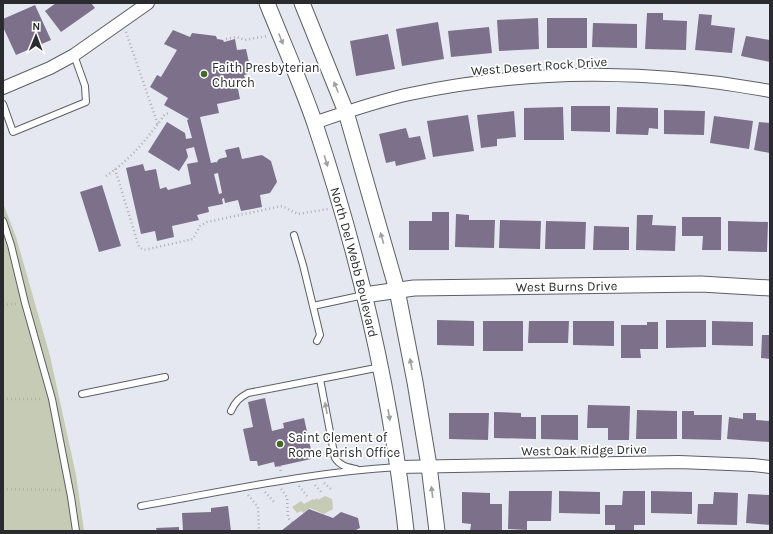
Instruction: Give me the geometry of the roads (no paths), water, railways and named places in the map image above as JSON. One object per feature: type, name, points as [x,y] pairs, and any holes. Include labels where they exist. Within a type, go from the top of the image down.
[{"type":"street","points":[[3,88],[50,68],[74,55],[148,3]]},
{"type":"street","name":"North Del Webb Boulevard","points":[[266,3],[314,123],[343,218],[364,295],[381,367],[398,467],[406,531]]},
{"type":"street","points":[[302,3],[346,112],[397,290],[415,382],[429,466],[437,531]]},
{"type":"street","name":"West Desert Rock Drive","points":[[314,123],[409,94],[481,82],[586,74],[656,77],[730,84],[770,91]]},
{"type":"street","name":"West Burns Drive","points":[[364,295],[414,288],[701,284],[770,288]]},
{"type":"street","name":"West Oak Ridge Drive","points":[[398,467],[679,462],[770,467]]},
{"type":"lane","points":[[3,104],[13,132],[86,102],[85,86],[74,55]]},
{"type":"lane","points":[[3,221],[11,245],[52,399],[70,490],[76,531]]},
{"type":"lane","points":[[294,235],[320,335],[317,342]]},
{"type":"lane","points":[[313,306],[364,295]]},
{"type":"lane","points":[[231,411],[235,402],[248,393],[381,367]]},
{"type":"lane","points":[[82,394],[165,377]]},
{"type":"lane","points":[[320,379],[335,458],[338,463],[344,466],[361,470]]},
{"type":"lane","points":[[141,506],[311,476],[398,467]]},
{"type":"place","name":"Faith Presbyterian Church","points":[[204,74]]},
{"type":"place","name":"Saint Clement of Rome Parish Office","points":[[280,444]]}]
